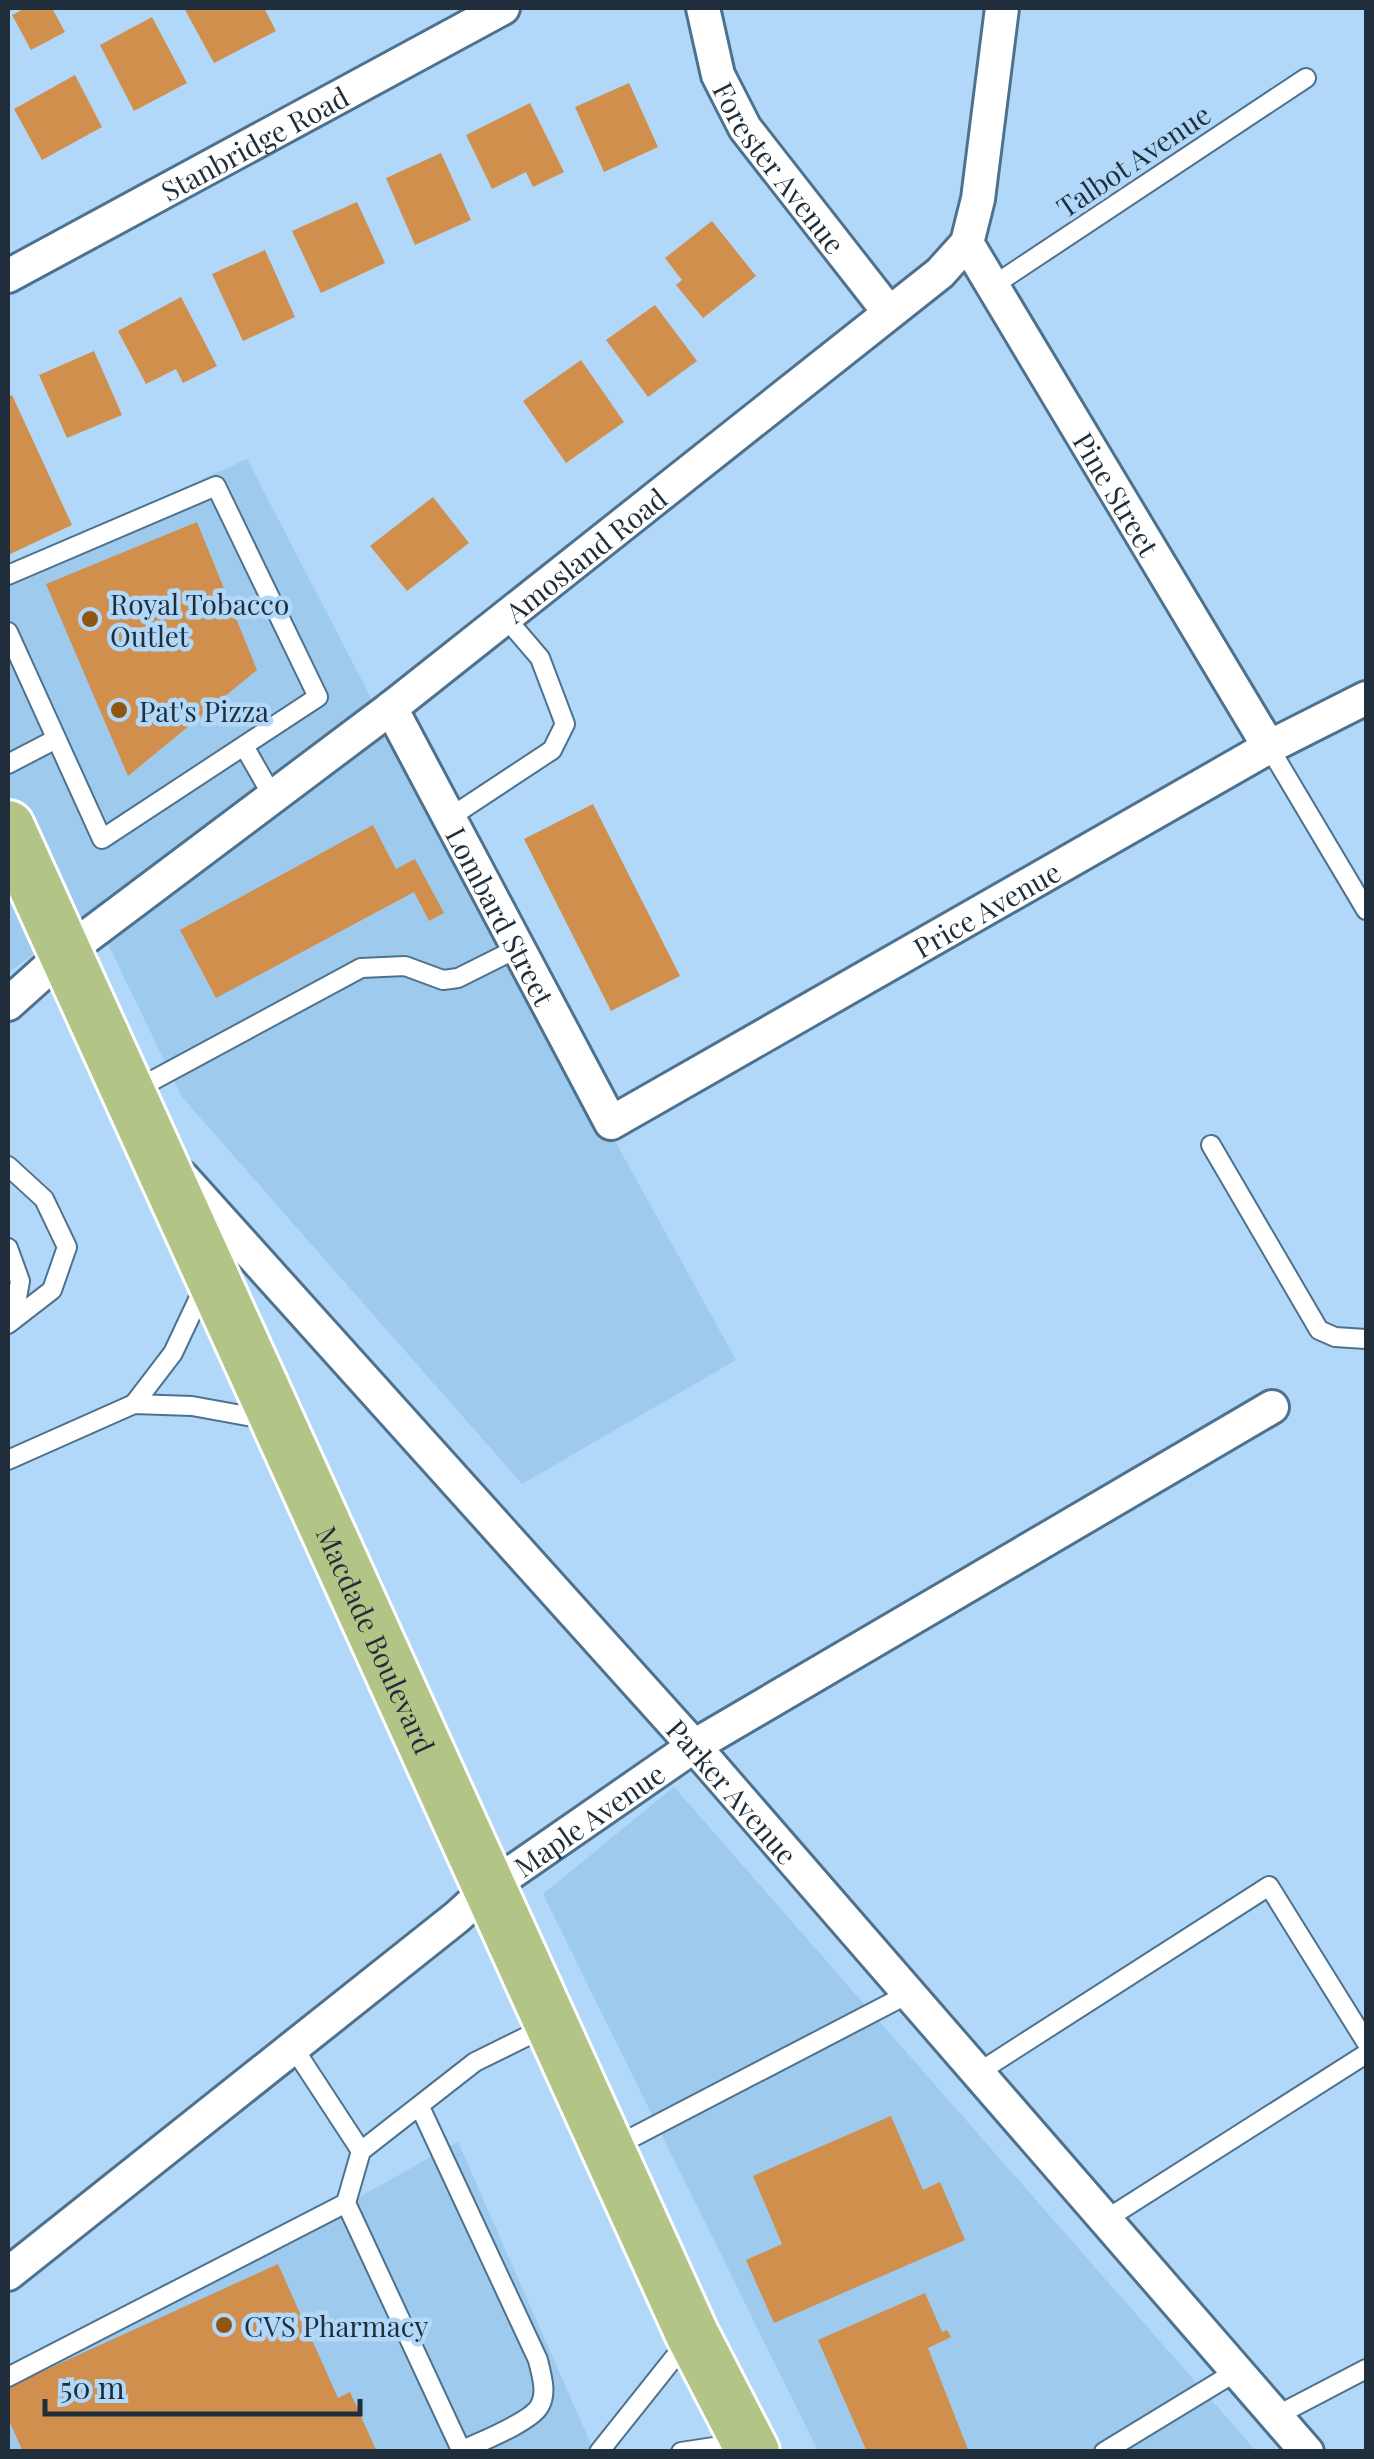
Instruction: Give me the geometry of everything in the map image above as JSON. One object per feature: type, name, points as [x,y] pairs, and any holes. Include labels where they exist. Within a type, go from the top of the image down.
[{"type":"main road","name":"Macdade Boulevard","points":[[8,827],[692,2334],[750,2446]]},
{"type":"street","name":"Stanbridge Road","points":[[8,276],[503,8]]},
{"type":"street","name":"Forester Avenue","points":[[702,8],[718,75],[744,128],[888,311]]},
{"type":"street","points":[[967,244],[987,147],[1002,8]]},
{"type":"street","name":"Amosland Road","points":[[8,1004],[65,953],[391,708],[940,273],[967,244]]},
{"type":"street","name":"Pine Street","points":[[967,244],[1268,746]]},
{"type":"street","name":"Price Avenue","points":[[611,1123],[1268,746],[1366,698]]},
{"type":"street","name":"Lombard Street","points":[[391,708],[611,1123]]},
{"type":"street","name":"Parker Avenue","points":[[150,1141],[694,1746],[1307,2452]]},
{"type":"street","name":"Maple Avenue","points":[[8,2274],[488,1888],[694,1746],[1272,1407]]},
{"type":"lane","name":"Talbot Avenue","points":[[991,288],[1306,78]]},
{"type":"lane","points":[[8,575],[216,486],[318,697],[102,839],[8,632]]},
{"type":"lane","points":[[449,818],[552,750],[566,724],[540,658],[505,617]]},
{"type":"lane","points":[[8,764],[56,739]]},
{"type":"lane","points":[[244,746],[273,797]]},
{"type":"lane","points":[[1268,746],[1366,910]]},
{"type":"lane","points":[[129,1094],[361,968],[405,966],[443,980],[458,978],[518,948]]},
{"type":"lane","points":[[1211,1145],[1319,1330],[1335,1337],[1366,1339]]},
{"type":"lane","points":[[8,1166],[44,1200],[68,1246],[52,1290],[10,1322]]},
{"type":"lane","points":[[8,1248],[20,1281],[10,1322]]},
{"type":"lane","points":[[134,1404],[173,1353],[210,1274]]},
{"type":"lane","points":[[8,1460],[134,1404],[192,1406],[278,1422]]},
{"type":"lane","points":[[979,2072],[1269,1886],[1366,2042]]},
{"type":"lane","points":[[609,2149],[910,1993]]},
{"type":"lane","points":[[420,2107],[538,2360],[544,2388],[539,2408],[526,2418],[461,2451],[346,2202],[360,2151],[475,2062],[552,2024]]},
{"type":"lane","points":[[293,2048],[360,2151]]},
{"type":"lane","points":[[1106,2220],[1366,2054]]},
{"type":"lane","points":[[8,2377],[346,2202]]},
{"type":"lane","points":[[600,2452],[692,2334]]},
{"type":"lane","points":[[1276,2416],[1366,2369]]},
{"type":"lane","points":[[1104,2452],[1237,2371]]},
{"type":"lane","points":[[681,2452],[750,2446]]},
{"type":"shaded area","points":[[247,459],[386,727],[736,1360],[522,1484],[182,1097],[92,911],[8,973],[8,567]]},
{"type":"shaded area","points":[[674,1787],[1256,2451],[818,2451],[543,1894]]},
{"type":"shaded area","points":[[458,2142],[594,2451],[8,2452],[8,2375],[277,2243]]},
{"type":"building","points":[[26,8],[52,8],[65,32],[31,50],[12,15]]},
{"type":"building","points":[[184,8],[264,8],[276,31],[214,63]]},
{"type":"building","points":[[152,17],[187,83],[134,111],[100,45]]},
{"type":"building","points":[[75,75],[102,127],[42,160],[14,109]]},
{"type":"building","points":[[629,83],[658,147],[604,172],[575,107]]},
{"type":"building","points":[[530,103],[564,172],[533,187],[526,172],[492,189],[466,135]]},
{"type":"building","points":[[441,153],[471,220],[415,245],[386,178]]},
{"type":"building","points":[[357,202],[385,263],[321,293],[292,231]]},
{"type":"building","points":[[712,221],[756,276],[703,318],[676,285],[682,280],[665,258]]},
{"type":"building","points":[[265,250],[295,317],[243,341],[212,274]]},
{"type":"building","points":[[181,297],[217,366],[183,383],[176,369],[146,384],[118,331]]},
{"type":"building","points":[[655,305],[697,361],[648,397],[606,340]]},
{"type":"building","points":[[94,351],[122,415],[67,438],[39,375]]},
{"type":"building","points":[[581,360],[624,422],[566,463],[523,401]]},
{"type":"building","points":[[12,395],[72,525],[8,555],[8,397]]},
{"type":"building","points":[[433,497],[469,543],[407,591],[370,546]]},
{"type":"building","points":[[197,522],[257,670],[128,776],[46,584]]},
{"type":"building","points":[[593,804],[680,976],[611,1011],[524,839]]},
{"type":"building","points":[[373,825],[396,869],[415,859],[444,913],[429,921],[414,892],[216,998],[180,930]]},
{"type":"building","points":[[891,2116],[923,2190],[940,2182],[965,2240],[774,2323],[746,2260],[782,2244],[753,2176]]},
{"type":"building","name":"CVS Pharmacy","points":[[278,2264],[338,2398],[350,2392],[377,2452],[23,2452],[8,2418],[8,2387]]},
{"type":"building","points":[[925,2293],[942,2332],[947,2330],[951,2337],[928,2348],[969,2452],[867,2452],[818,2340]]},
{"type":"place","name":"Royal Tobacco Outlet","points":[[90,619]]},
{"type":"place","name":"Pat's Pizza","points":[[119,710]]},
{"type":"place","name":"CVS Pharmacy","points":[[224,2325]]}]
